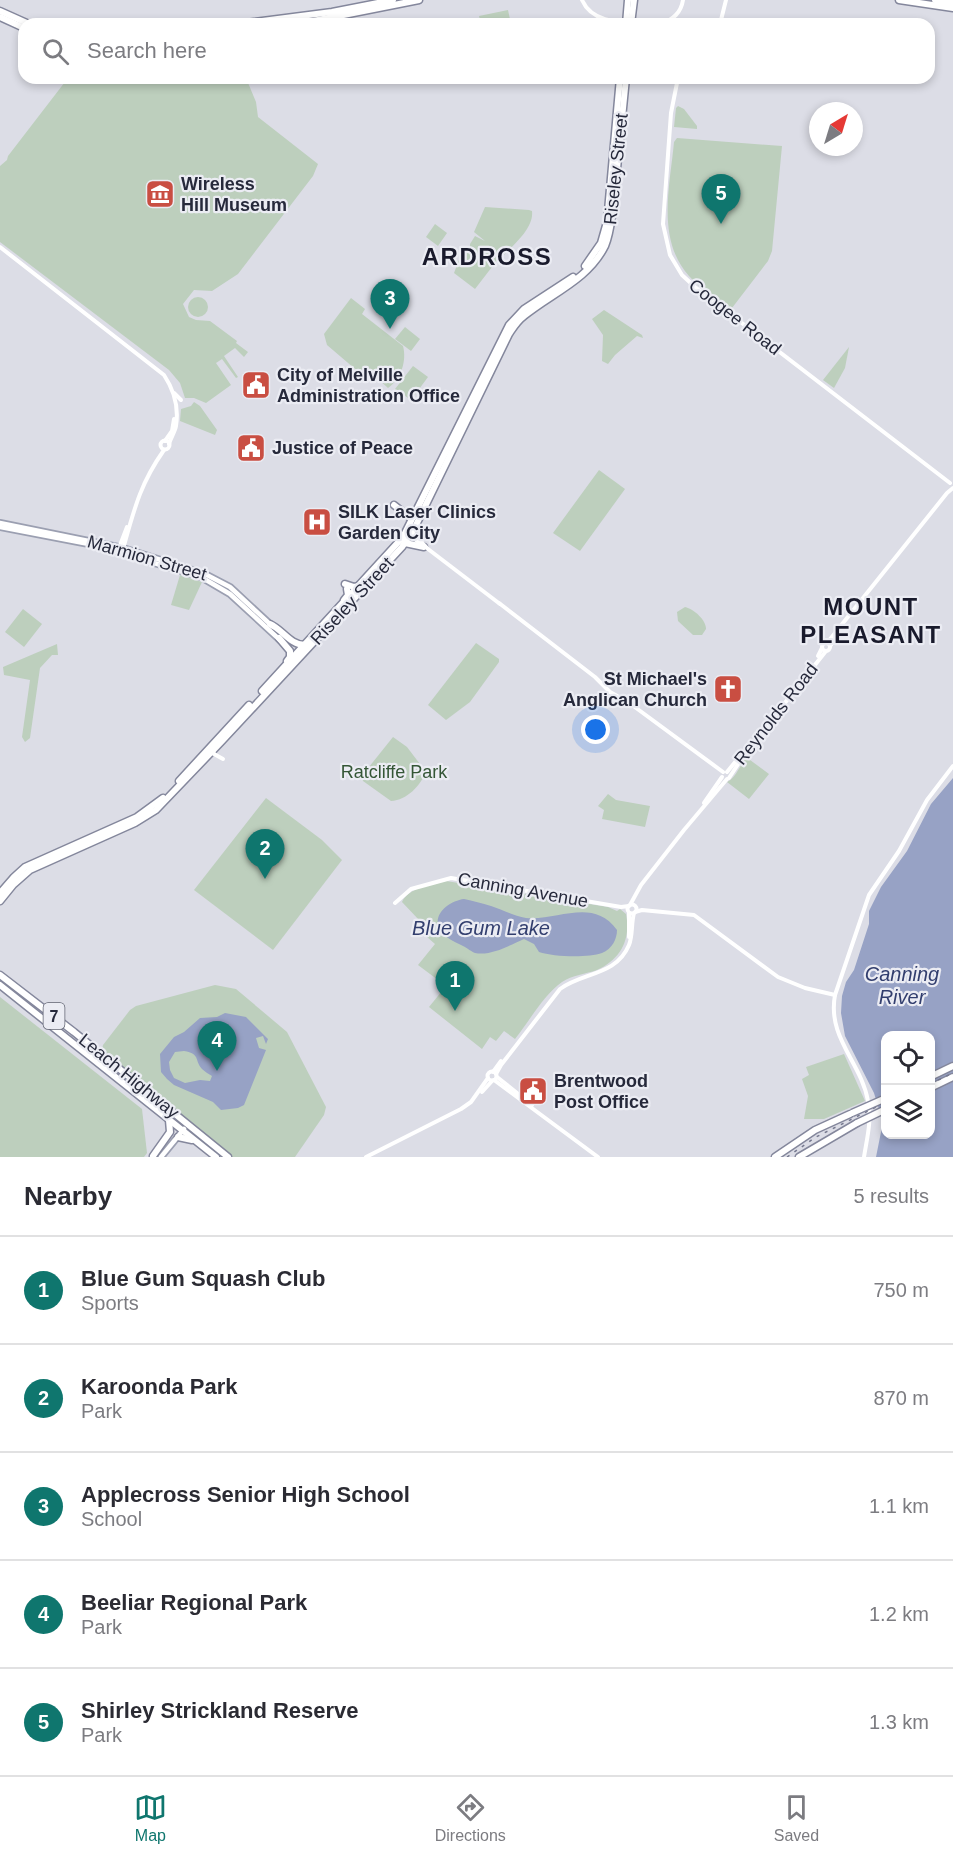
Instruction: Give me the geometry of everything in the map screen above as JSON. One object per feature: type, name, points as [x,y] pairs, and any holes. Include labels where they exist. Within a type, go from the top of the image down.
[{"type":"highway","points":[[284,18],[332,12],[393,0]]},
{"type":"highway","points":[[328,18],[419,0]]},
{"type":"highway","points":[[628,0],[629,18]]},
{"type":"highway","points":[[630,18],[634,0]]},
{"type":"highway","points":[[899,0],[953,8]]},
{"type":"highway","points":[[936,0],[953,3]]},
{"type":"highway","points":[[0,11],[18,19]]},
{"type":"highway","points":[[0,17],[18,25]]},
{"type":"highway","name":"Riseley Street","points":[[0,901],[30,870],[135,823],[156,810],[213,751],[299,654],[405,543],[509,325],[524,309],[578,277],[598,249],[606,228],[619,84]]},
{"type":"highway","name":"Riseley Street","points":[[0,893],[14,877],[33,863],[144,813],[167,794],[299,654],[409,532],[508,334],[524,315],[578,277],[604,247],[610,229],[625,84]]},
{"type":"highway","points":[[394,505],[409,517],[416,516]]},
{"type":"highway","points":[[405,543],[426,548]]},
{"type":"highway","points":[[342,606],[348,595],[346,586],[361,585]]},
{"type":"highway","points":[[270,624],[277,627],[295,643],[305,645]]},
{"type":"highway","points":[[276,676],[278,670],[290,657],[290,651],[279,638]]},
{"type":"highway","name":"Leach Highway","points":[[0,975],[228,1157]]},
{"type":"highway","name":"Leach Highway","points":[[0,985],[216,1157]]},
{"type":"highway","points":[[935,1075],[953,1066]]},
{"type":"highway","points":[[935,1086],[953,1077]]},
{"type":"highway","points":[[777,1157],[806,1138],[881,1100]]},
{"type":"highway","points":[[800,1157],[828,1139],[881,1111]]},
{"type":"highway","points":[[153,1156],[170,1132],[169,1119]]},
{"type":"highway","points":[[177,1137],[196,1141]]},
{"type":"highway","points":[[807,1157],[828,1139]]},
{"type":"main road","name":"Marmion Street","points":[[0,525],[121,550],[215,578],[233,590],[299,654]]},
{"type":"main road","name":"Marmion Street","points":[[121,550],[190,573],[217,585],[238,600],[299,654]]},
{"type":"main road","points":[[161,1157],[177,1137],[185,1122]]},
{"type":"main road","points":[[153,1156],[181,1128]]},
{"type":"street","points":[[582,0],[599,18]]},
{"type":"street","points":[[674,18],[682,8],[683,0]]},
{"type":"street","points":[[722,18],[726,0]]},
{"type":"street","name":"Coogee Road","points":[[677,84],[671,113],[663,224],[669,250],[679,271],[695,287],[951,484]]},
{"type":"street","points":[[0,248],[161,372],[181,400]]},
{"type":"street","points":[[163,449],[169,448],[167,442],[173,425],[173,391]]},
{"type":"street","points":[[121,550],[141,489],[163,449],[161,444],[167,442]]},
{"type":"street","name":"Reynolds Road","points":[[632,909],[641,885],[824,650],[823,644],[829,644],[838,633],[947,493],[951,484]]},
{"type":"street","points":[[409,532],[426,548],[499,603],[513,617],[528,625],[606,682],[612,690],[622,695],[725,776]]},
{"type":"street","points":[[199,759],[213,751],[215,743]]},
{"type":"street","points":[[864,1157],[870,1121],[868,1100],[865,1089],[837,1032],[832,1012],[835,995],[869,895],[927,800],[953,766]]},
{"type":"street","name":"Canning Avenue","points":[[396,903],[411,889],[451,878],[632,909],[694,915],[778,977],[798,986],[835,995]]},
{"type":"street","points":[[366,1157],[471,1102],[493,1077],[555,991],[568,981],[609,966],[619,957],[627,945],[632,909]]},
{"type":"street","points":[[493,1077],[598,1157]]},
{"type":"street","points":[[371,1157],[463,1111],[493,1077]]},
{"type":"green space","points":[[508,10],[510,18],[480,18],[479,16]]},
{"type":"green space","points":[[63,84],[248,84],[256,102],[258,117],[318,164],[313,176],[238,274],[212,291],[194,290],[183,304],[189,317],[210,321],[248,352],[244,357],[235,348],[224,356],[238,377],[236,378],[222,359],[216,363],[231,385],[206,403],[194,398],[185,398],[180,383],[169,370],[0,242],[0,166]]},
{"type":"green space","points":[[678,106],[684,109],[697,129],[674,127]]},
{"type":"green space","points":[[677,138],[782,146],[772,251],[768,261],[732,308],[728,308],[689,276],[672,246],[668,194],[674,142]]},
{"type":"green space","points":[[485,207],[529,210],[532,211],[532,217],[527,229],[504,255],[502,254],[475,289],[454,273],[462,252],[470,248],[475,236],[485,241],[474,232]]},
{"type":"green space","points":[[435,224],[447,233],[438,246],[426,237]]},
{"type":"green space","points":[[198,297],[205,300],[208,307],[205,314],[198,317],[191,314],[188,307],[191,300]]},
{"type":"green space","points":[[351,298],[365,309],[362,314],[403,346],[402,369],[388,388],[367,369],[361,374],[327,345],[324,334]]},
{"type":"green space","points":[[604,310],[642,335],[643,338],[637,336],[608,364],[602,361],[603,335],[592,319]]},
{"type":"green space","points":[[405,327],[420,339],[411,351],[395,339]]},
{"type":"green space","points":[[849,347],[845,368],[834,388],[823,380]]},
{"type":"green space","points":[[413,366],[428,377],[411,400],[395,389]]},
{"type":"green space","points":[[194,402],[200,406],[217,430],[215,435],[180,421],[181,409],[191,406]]},
{"type":"green space","points":[[599,470],[625,489],[580,551],[553,533]]},
{"type":"green space","points":[[180,575],[202,582],[189,610],[171,605]]},
{"type":"green space","points":[[685,607],[696,612],[704,622],[706,629],[702,635],[693,635],[678,621],[677,612]]},
{"type":"green space","points":[[23,609],[42,624],[24,647],[5,632]]},
{"type":"green space","points":[[476,643],[499,659],[499,662],[470,702],[446,720],[428,705]]},
{"type":"green space","points":[[57,644],[58,655],[52,655],[40,668],[30,738],[25,742],[22,737],[30,680],[4,675],[3,667]]},
{"type":"green space","name":"Ratcliffe Park","points":[[393,737],[407,747],[426,772],[412,791],[402,798],[391,801],[363,781],[361,777]]},
{"type":"green space","points":[[746,757],[769,774],[749,799],[727,782]]},
{"type":"green space","points":[[608,794],[616,800],[650,806],[645,827],[602,819],[604,810],[598,806]]},
{"type":"green space","points":[[266,798],[322,840],[342,860],[273,950],[194,890]]},
{"type":"green space","points":[[446,881],[608,907],[617,911],[620,909],[626,914],[625,940],[618,954],[605,965],[597,970],[570,978],[555,988],[515,1039],[504,1031],[496,1041],[490,1037],[482,1049],[429,1007],[446,986],[418,965],[435,944],[419,930],[419,920],[402,902],[409,893],[415,890]]},
{"type":"green space","points":[[215,985],[236,989],[287,1032],[326,1107],[324,1115],[295,1157],[232,1157],[102,1051],[103,1045],[130,1010],[136,1006]]},
{"type":"green space","points":[[0,997],[142,1109],[147,1153],[144,1157],[0,1157]]},
{"type":"green space","points":[[844,1054],[865,1101],[824,1119],[804,1119],[808,1096],[802,1079],[809,1075],[806,1067]]},
{"type":"water","name":"Canning River","points":[[953,778],[953,1157],[876,1157],[881,1132],[881,1139],[935,1139],[935,1031],[881,1031],[881,1116],[874,1093],[845,1036],[841,1013],[842,996],[846,982],[854,970],[869,924],[869,911],[881,887],[907,851],[931,804]]},
{"type":"water","name":"Blue Gum Lake","points":[[464,899],[526,918],[586,912],[608,920],[617,930],[616,937],[606,951],[588,956],[545,954],[539,952],[534,944],[524,939],[494,951],[475,953],[445,936],[439,928],[439,916],[446,906]]},
{"type":"water","points":[[225,1013],[246,1017],[268,1039],[266,1044],[263,1036],[256,1038],[259,1048],[266,1050],[244,1105],[238,1108],[221,1110],[213,1102],[174,1085],[161,1072],[160,1054],[174,1037],[184,1032],[200,1018],[217,1017]],"holes":[[[184,1051],[195,1056],[202,1069],[212,1076],[210,1081],[185,1083],[174,1078],[169,1062],[175,1052]]]},
{"type":"railway","points":[[935,1082],[953,1073]]},
{"type":"railway","points":[[787,1157],[816,1137],[881,1104]]},
{"type":"place","name":"Wireless Hill Museum","points":[[160,194]]},
{"type":"place","name":"Shirley Strickland Reserve","points":[[721,224]]},
{"type":"place","name":"Applecross Senior High School","points":[[390,329]]},
{"type":"place","name":"City of Melville Administration Office","points":[[256,385]]},
{"type":"place","name":"Justice of Peace","points":[[251,448]]},
{"type":"place","name":"SILK Laser Clinics Garden City","points":[[317,522]]},
{"type":"place","name":"St Michael's Anglican Church","points":[[728,689]]},
{"type":"place","name":"Karoonda Park","points":[[265,879]]},
{"type":"place","name":"Blue Gum Squash Club","points":[[455,1011]]},
{"type":"place","name":"Beeliar Regional Park","points":[[217,1071]]},
{"type":"place","name":"Brentwood Post Office","points":[[533,1091]]},
{"type":"district","name":"ARDROSS","points":[[487,256]]},
{"type":"district","name":"MOUNT PLEASANT","points":[[871,620]]}]
